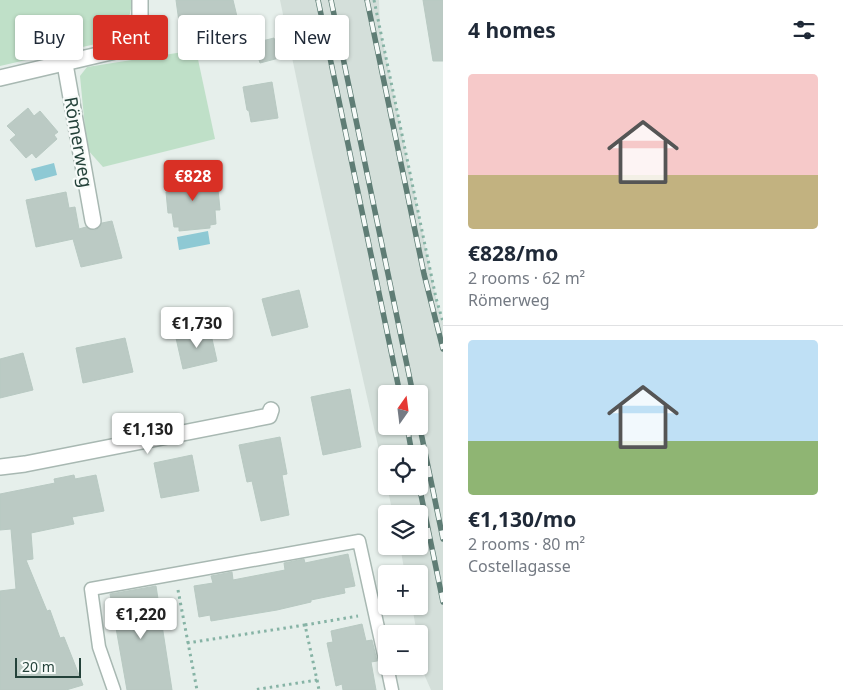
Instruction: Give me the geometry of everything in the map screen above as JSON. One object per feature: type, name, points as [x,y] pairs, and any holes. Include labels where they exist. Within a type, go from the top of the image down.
[{"type":"street","points":[[0,78],[128,48],[140,24],[140,0]]},
{"type":"street","name":"Römerweg","points":[[65,64],[93,221]]},
{"type":"street","points":[[0,467],[25,464],[269,416],[271,410]]},
{"type":"lane","points":[[114,690],[99,647],[91,588],[359,541],[378,627]]},
{"type":"lane","points":[[388,675],[392,690]]},
{"type":"path","points":[[374,0],[436,298],[443,322]]},
{"type":"path","points":[[177,584],[197,690]]},
{"type":"path","points":[[187,643],[375,613]]},
{"type":"path","points":[[305,625],[319,690]]},
{"type":"path","points":[[253,690],[317,680]]},
{"type":"shaded area","points":[[280,0],[379,0],[380,29],[436,298],[443,322],[443,690],[431,690],[424,675],[428,675],[428,625],[415,625],[414,615],[428,615],[428,565],[403,565],[402,555],[428,555],[428,505],[391,505],[389,495],[428,495],[428,445],[378,446],[293,60],[349,60],[349,15],[283,15]]},
{"type":"green space","points":[[0,0],[133,0],[130,15],[93,15],[93,45],[83,47],[83,15],[15,15],[15,60],[26,60],[0,66]]},
{"type":"green space","points":[[178,53],[178,60],[198,60],[215,139],[103,167],[87,149],[80,76],[87,67],[132,60],[168,60],[168,54]]},
{"type":"water","points":[[54,163],[57,175],[35,181],[31,169]]},
{"type":"water","points":[[208,231],[210,244],[179,250],[177,237]]},
{"type":"building","points":[[176,0],[233,0],[237,15],[178,15]]},
{"type":"building","points":[[423,0],[443,0],[443,61],[433,61]]},
{"type":"building","points":[[274,38],[275,59],[260,63],[259,60],[265,60],[265,40]]},
{"type":"building","points":[[272,82],[278,118],[251,122],[243,87]]},
{"type":"building","points":[[28,108],[34,116],[40,111],[58,132],[54,135],[57,139],[36,158],[32,153],[26,158],[10,140],[16,135],[7,126]]},
{"type":"building","points":[[212,175],[213,189],[218,189],[220,210],[215,210],[216,224],[210,225],[210,228],[179,231],[179,227],[174,227],[172,213],[168,213],[166,192],[173,192],[172,178]]},
{"type":"building","points":[[66,192],[69,208],[75,207],[79,229],[86,227],[95,230],[102,223],[112,221],[122,258],[81,267],[73,239],[36,247],[26,200]]},
{"type":"building","points":[[299,290],[308,327],[272,336],[262,299]]},
{"type":"building","points":[[210,330],[217,361],[183,369],[176,338]]},
{"type":"building","points":[[125,338],[133,372],[83,383],[76,348]]},
{"type":"building","points":[[23,353],[33,390],[0,398],[0,359]]},
{"type":"building","points":[[350,389],[361,447],[323,455],[311,397]]},
{"type":"building","points":[[280,437],[287,474],[282,475],[289,515],[261,521],[252,481],[247,482],[239,445]]},
{"type":"building","points":[[192,455],[199,491],[161,498],[154,463]]},
{"type":"building","points":[[74,475],[75,479],[96,475],[104,511],[72,517],[74,524],[31,533],[33,559],[26,560],[47,611],[50,610],[60,638],[64,637],[83,685],[66,690],[0,690],[0,591],[16,589],[11,529],[0,530],[0,494],[55,483],[54,479]]},
{"type":"building","points":[[348,554],[355,586],[344,588],[345,593],[277,610],[211,621],[210,615],[199,617],[194,586],[213,583],[211,576],[232,572],[233,580],[285,570],[284,563],[304,559],[305,563]]},
{"type":"building","points":[[156,586],[172,690],[127,690],[110,594]]},
{"type":"building","points":[[362,624],[366,641],[372,640],[377,661],[371,662],[376,690],[343,690],[342,684],[336,686],[327,643],[333,642],[331,631]]},
{"type":"railway","points":[[318,0],[398,385]]},
{"type":"railway","points":[[331,0],[411,385]]},
{"type":"railway","points":[[367,0],[424,274],[443,349]]},
{"type":"railway","points":[[409,435],[410,445]]},
{"type":"railway","points":[[421,435],[443,539]]},
{"type":"railway","points":[[421,495],[443,602]]}]
